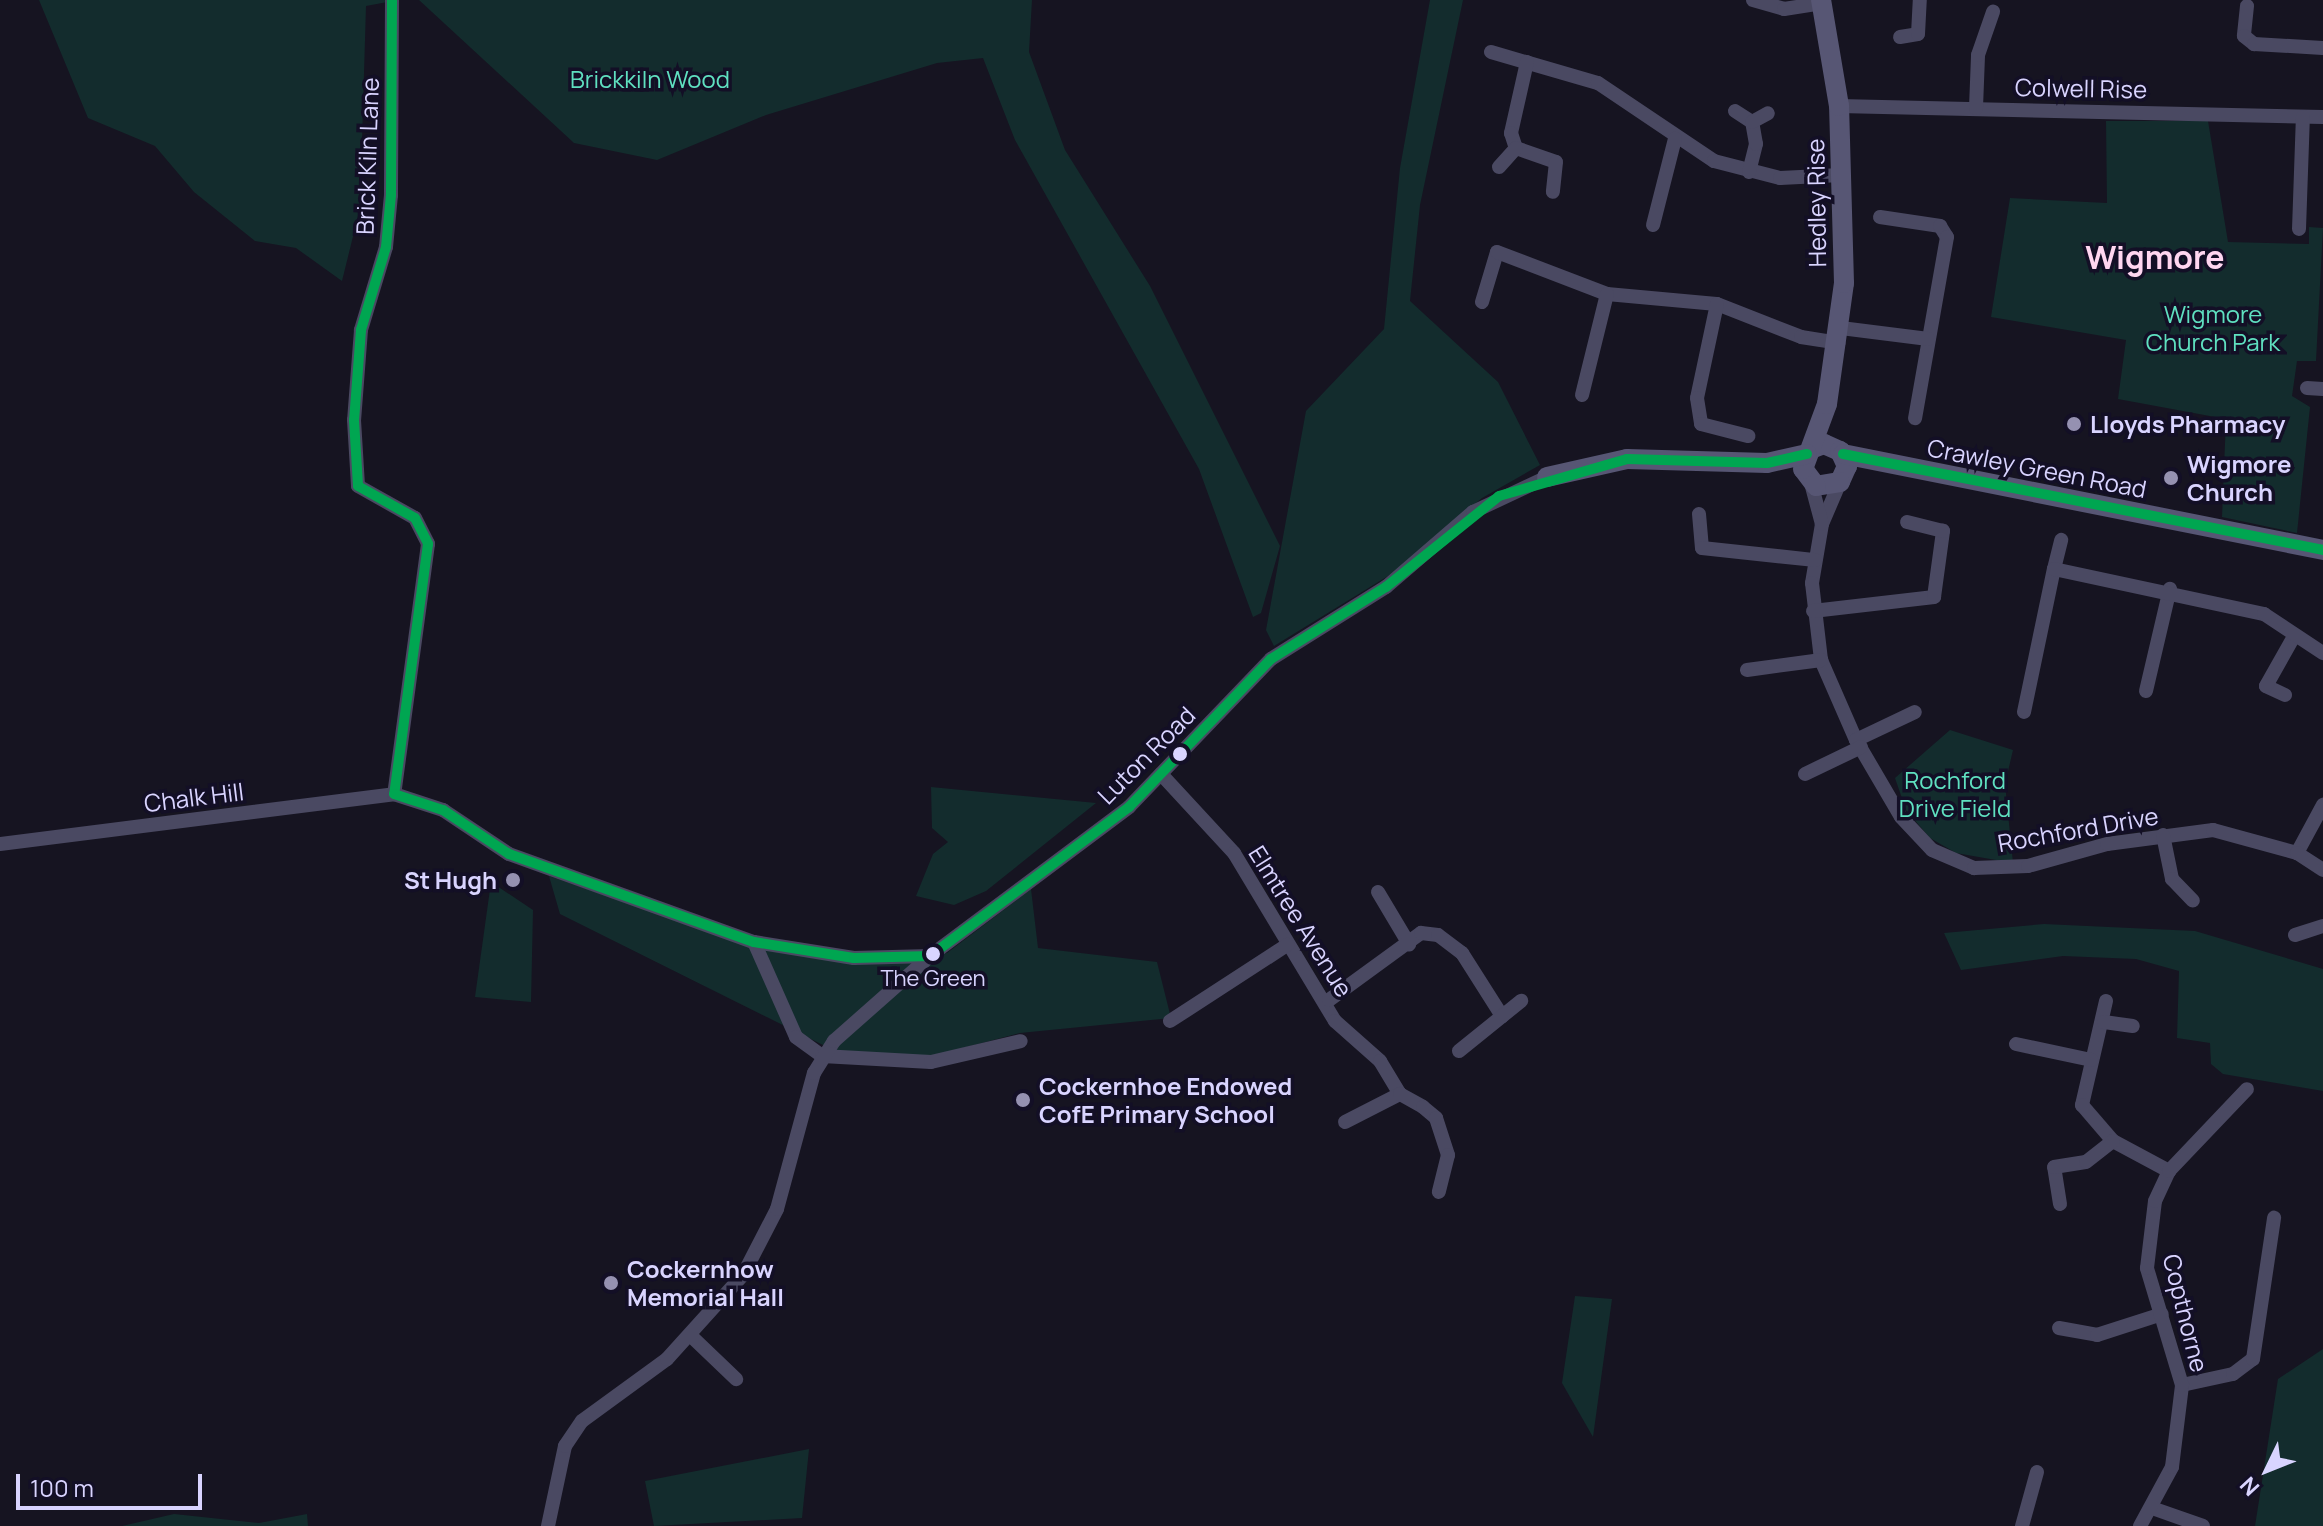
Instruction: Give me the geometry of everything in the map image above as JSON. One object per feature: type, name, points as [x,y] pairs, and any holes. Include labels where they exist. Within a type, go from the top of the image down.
[{"type":"street","name":"Brick Kiln Lane","points":[[392,0],[391,195],[386,247],[361,330],[354,420],[358,486],[415,518],[428,544],[394,794]]},
{"type":"street","points":[[1753,0],[1784,9],[1821,1]]},
{"type":"street","points":[[1900,37],[1918,34],[1920,0]]},
{"type":"street","name":"Hedley Rise","points":[[1809,480],[1809,452],[1827,404],[1840,335],[1839,106],[1821,1]]},
{"type":"street","points":[[2247,6],[2244,36],[2254,44],[2323,48]]},
{"type":"street","points":[[1976,108],[1978,55],[1993,12]]},
{"type":"street","points":[[1491,52],[1598,83],[1675,139],[1749,172],[1841,175]]},
{"type":"street","points":[[1516,148],[1511,133],[1527,62]]},
{"type":"street","name":"Colwell Rise","points":[[1839,106],[2323,117]]},
{"type":"street","points":[[1735,111],[1752,122],[1756,144],[1749,172]]},
{"type":"street","points":[[1752,122],[1768,113]]},
{"type":"street","points":[[2299,229],[2303,117]]},
{"type":"street","points":[[1653,225],[1675,139]]},
{"type":"street","points":[[1499,167],[1516,148]]},
{"type":"street","points":[[1516,148],[1556,162],[1553,192]]},
{"type":"street","points":[[1880,217],[1940,226],[1947,237],[1915,418]]},
{"type":"street","points":[[1482,302],[1497,252],[1607,294],[1717,304],[1801,337],[1840,335],[1928,339]]},
{"type":"street","points":[[1582,395],[1607,294]]},
{"type":"street","points":[[1717,304],[1697,398],[1701,424],[1748,436]]},
{"type":"street","points":[[2307,388],[2323,389]]},
{"type":"street","name":"Hedley Rise","points":[[1827,404],[1840,451],[1842,480]]},
{"type":"street","name":"Crawley Green Road","points":[[1809,452],[1840,451],[1882,465],[2323,550]]},
{"type":"street","points":[[1547,477],[1627,459],[1767,463],[1809,452]]},
{"type":"street","points":[[1767,463],[1809,480]]},
{"type":"street","name":"Crawley Green Road","points":[[1809,480],[1842,480],[1882,465]]},
{"type":"street","name":"Luton Road","points":[[822,1056],[930,956],[1092,836],[1161,774],[1271,659],[1386,587],[1473,512],[1547,477]]},
{"type":"street","name":"Rochford Drive","points":[[1809,480],[1822,524]]},
{"type":"street","name":"Rochford Drive","points":[[1842,480],[1822,524],[1815,560],[1813,611],[1821,660],[1858,744],[1901,817],[1932,850],[1974,868],[2028,866],[2163,835],[2213,830],[2297,853],[2323,870]]},
{"type":"street","points":[[1699,514],[1702,548],[1815,560]]},
{"type":"street","points":[[1813,611],[1934,597],[1943,531],[1907,522]]},
{"type":"street","points":[[2024,712],[2061,540]]},
{"type":"street","points":[[2054,569],[2170,589],[2264,614],[2293,638],[2323,653]]},
{"type":"street","points":[[2146,691],[2170,589]]},
{"type":"street","points":[[2285,695],[2266,686],[2293,638]]},
{"type":"street","points":[[1747,670],[1821,660]]},
{"type":"street","points":[[1805,774],[1915,712]]},
{"type":"street","name":"Elmtree Avenue","points":[[1161,774],[1234,853],[1287,945],[1329,1000],[1335,1021],[1380,1061],[1400,1094]]},
{"type":"street","name":"Chalk Hill","points":[[0,844],[394,794]]},
{"type":"street","points":[[394,794],[443,810],[509,854],[754,942],[854,958],[930,956]]},
{"type":"street","points":[[2297,853],[2323,805]]},
{"type":"street","points":[[2163,835],[2172,879],[2193,901]]},
{"type":"street","points":[[1378,892],[1409,944]]},
{"type":"street","points":[[2295,935],[2323,926]]},
{"type":"street","points":[[1329,1000],[1421,933],[1438,935],[1462,953],[1502,1016]]},
{"type":"street","points":[[754,942],[796,1037],[822,1056],[931,1062],[1021,1041]]},
{"type":"street","points":[[1170,1021],[1287,945]]},
{"type":"street","points":[[1459,1051],[1521,1001]]},
{"type":"street","points":[[2106,1001],[2104,1022],[2091,1060],[2082,1105],[2113,1141],[2169,1171]]},
{"type":"street","points":[[2104,1022],[2133,1026]]},
{"type":"street","points":[[2016,1044],[2091,1060]]},
{"type":"street","points":[[551,1522],[565,1446],[582,1421],[690,1335],[743,1275],[777,1209],[822,1056]]},
{"type":"street","name":"Copthorne","points":[[2140,1526],[2172,1467],[2182,1385],[2147,1268],[2148,1231],[2169,1171],[2247,1089]]},
{"type":"street","points":[[1345,1122],[1400,1094],[1436,1118],[1448,1155],[1439,1192]]},
{"type":"street","points":[[2060,1204],[2054,1167],[2086,1162],[2113,1141]]},
{"type":"street","points":[[2182,1385],[2233,1374],[2253,1359],[2274,1218]]},
{"type":"street","points":[[2059,1328],[2097,1335],[2162,1314]]},
{"type":"street","points":[[690,1335],[736,1379]]},
{"type":"street","points":[[2022,1526],[2037,1472]]},
{"type":"street","points":[[2152,1508],[2203,1526]]},
{"type":"green space","points":[[39,0],[398,0],[366,6],[360,208],[342,281],[296,248],[255,241],[194,192],[155,146],[88,118]]},
{"type":"green space","name":"Brickkiln Wood","points":[[419,0],[1032,0],[1029,52],[1065,150],[1150,286],[1280,546],[1261,613],[1253,617],[1199,469],[1015,140],[983,58],[937,63],[766,115],[657,160],[574,143]]},
{"type":"green space","points":[[1430,0],[1463,0],[1420,205],[1410,301],[1498,382],[1540,465],[1482,498],[1388,576],[1274,646],[1266,630],[1306,411],[1384,329],[1400,168]]},
{"type":"green space","name":"Wigmore Church Park","points":[[2106,121],[2208,121],[2228,242],[2309,244],[2309,227],[2323,228],[2316,361],[2297,361],[2292,396],[2310,407],[2297,533],[2222,517],[2226,419],[2118,399],[2126,340],[1991,317],[2010,198],[2107,203]]},
{"type":"green space","name":"Rochford Drive Field","points":[[1950,730],[2013,750],[2005,784],[2013,863],[1956,853],[1930,838],[1906,810],[1895,778]]},
{"type":"green space","points":[[931,787],[1096,803],[986,891],[954,905],[916,896],[933,854],[948,842],[932,828]]},
{"type":"green space","points":[[549,876],[735,940],[865,964],[947,953],[1031,889],[1038,948],[1157,962],[1171,1018],[1020,1033],[929,1057],[835,1051],[560,914]]},
{"type":"green space","points":[[491,882],[533,910],[531,1002],[475,997]]},
{"type":"green space","points":[[2044,924],[2195,931],[2323,969],[2323,1091],[2223,1074],[2211,1064],[2210,1043],[2177,1038],[2179,971],[2136,959],[2063,956],[1961,970],[1944,933]]},
{"type":"green space","points":[[1575,1296],[1612,1299],[1593,1437],[1562,1383]]},
{"type":"green space","points":[[2323,1349],[2323,1526],[2255,1526],[2278,1379]]},
{"type":"green space","points":[[809,1449],[802,1518],[654,1526],[645,1481]]},
{"type":"green space","points":[[174,1514],[259,1523],[307,1514],[308,1526],[122,1526]]},
{"type":"transit line","points":[[392,0],[391,195],[386,247],[361,330],[354,420],[358,486],[415,518],[428,544],[394,794],[443,810],[509,854],[754,942],[854,958],[930,956],[1129,807],[1271,659],[1386,587],[1499,496],[1627,459],[1767,463],[1807,454]]},
{"type":"transit line","points":[[1843,454],[2323,550]]},
{"type":"place","name":"Lloyds Pharmacy","points":[[2074,424]]},
{"type":"place","name":"Wigmore Church","points":[[2171,478]]},
{"type":"place","name":"St Hugh","points":[[513,880]]},
{"type":"place","name":"The Green","points":[[933,954]]},
{"type":"place","name":"Cockernhoe Endowed CofE Primary School","points":[[1023,1100]]},
{"type":"place","name":"Cockernhow Memorial Hall","points":[[611,1283]]},
{"type":"district","name":"Wigmore","points":[[2155,257]]}]
